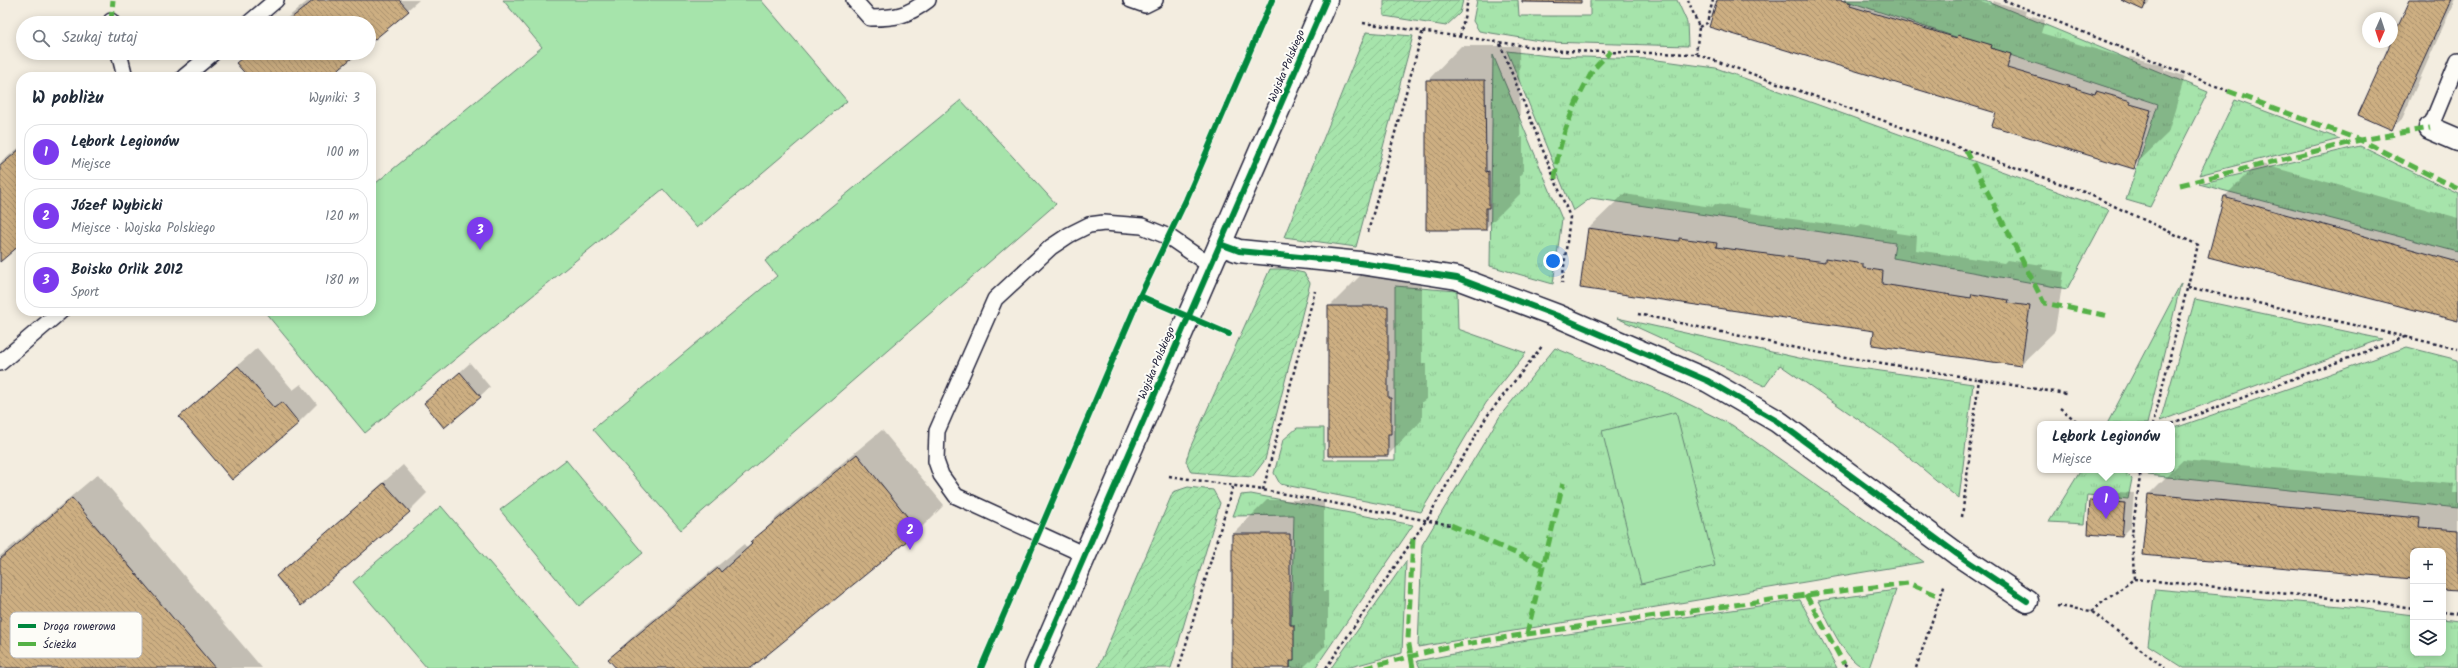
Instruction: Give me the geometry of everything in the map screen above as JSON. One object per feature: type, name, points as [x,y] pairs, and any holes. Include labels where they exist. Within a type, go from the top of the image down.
[{"type":"street","name":"Wojska Polskiego","points":[[1036,668],[1326,0]]},
{"type":"street","points":[[2430,128],[2458,140]]},
{"type":"street","points":[[1220,244],[1239,251],[1360,263],[1457,278],[1558,316],[1708,381],[1777,421],[1957,554],[2027,601]]},
{"type":"lane","points":[[257,16],[276,0]]},
{"type":"lane","points":[[854,0],[870,18],[894,18],[914,11],[928,0]]},
{"type":"lane","points":[[1131,0],[1145,5],[1155,0]]},
{"type":"lane","points":[[121,60],[124,72]]},
{"type":"lane","points":[[190,72],[205,60]]},
{"type":"lane","points":[[2430,128],[2458,60]]},
{"type":"lane","points":[[1085,555],[956,496],[941,475],[936,461],[937,431],[996,300],[1051,247],[1069,235],[1089,225],[1104,223],[1142,226],[1169,237],[1211,266]]},
{"type":"lane","points":[[0,363],[56,316]]},
{"type":"path","points":[[1460,36],[1468,0]]},
{"type":"path","points":[[1688,0],[1699,26],[1696,54]]},
{"type":"path","points":[[1699,26],[1707,23],[1713,0]]},
{"type":"path","points":[[2004,0],[2228,91]]},
{"type":"path","points":[[1363,23],[1422,30],[1500,44],[1562,51],[1696,54],[2084,192],[2198,245],[2155,421]]},
{"type":"path","points":[[1360,263],[1422,30]]},
{"type":"path","points":[[1326,668],[1427,519],[1486,416],[1556,328],[1570,217],[1500,44]]},
{"type":"path","points":[[1263,490],[1324,259]]},
{"type":"path","points":[[2188,287],[2458,349]]},
{"type":"path","points":[[1631,312],[1810,351],[2066,394]]},
{"type":"path","points":[[2175,423],[2405,337]]},
{"type":"path","points":[[1916,668],[1939,596],[1957,554],[1979,379]]},
{"type":"path","points":[[2060,408],[2076,421]]},
{"type":"path","points":[[2134,579],[2132,533],[2140,475],[2138,473]]},
{"type":"path","points":[[1170,476],[1263,490],[1427,519],[1451,525]]},
{"type":"path","points":[[1179,668],[1233,486]]},
{"type":"path","points":[[2165,668],[2091,611],[2134,579],[2372,602],[2410,608]]},
{"type":"path","points":[[2446,612],[2458,614]]},
{"type":"path","points":[[1844,664],[1850,668]]},
{"type":"green space","points":[[503,0],[761,0],[847,101],[697,228],[663,189],[365,433],[268,316],[376,316],[376,183],[542,47]]},
{"type":"green space","points":[[1384,0],[1463,0],[1460,13],[1446,26],[1384,16]]},
{"type":"green space","points":[[1477,0],[1518,0],[1519,16],[1590,16],[1590,0],[1677,0],[1687,22],[1688,46],[1546,42],[1479,31],[1473,21]]},
{"type":"green space","points":[[1844,0],[1985,0],[2208,92],[2150,207],[2126,200],[2158,104]]},
{"type":"green space","points":[[1366,32],[1413,36],[1356,247],[1284,237]]},
{"type":"green space","points":[[1507,51],[1549,56],[1650,59],[1716,68],[2109,210],[2067,289],[1893,258],[1895,243],[1591,198],[1573,211]]},
{"type":"green space","points":[[1493,55],[1562,219],[1553,284],[1490,266]]},
{"type":"green space","points":[[961,100],[1056,204],[681,530],[593,429],[777,276],[765,261]]},
{"type":"green space","points":[[2235,100],[2340,139],[2199,175]]},
{"type":"green space","points":[[2360,146],[2458,194],[2458,252],[2199,184]]},
{"type":"green space","points":[[1270,269],[1285,269],[1304,273],[1310,283],[1265,460],[1252,477],[1191,472],[1186,461],[1190,448]]},
{"type":"green space","points":[[2181,283],[2148,421],[2109,421]]},
{"type":"green space","points":[[1395,286],[1457,291],[1458,329],[1526,353],[1486,403],[1421,512],[1280,484],[1274,473],[1283,440],[1297,428],[1324,428],[1324,460],[1395,460]]},
{"type":"green space","points":[[2195,299],[2382,339],[2160,421]]},
{"type":"green space","points":[[1617,318],[1817,362],[1973,384],[1959,499],[1888,440],[1780,365],[1765,386]]},
{"type":"green space","points":[[2407,347],[2458,360],[2458,508],[2148,475],[2148,473],[2175,473],[2175,428]]},
{"type":"green space","points":[[1555,348],[1666,393],[1732,425],[1924,562],[1418,647],[1422,545],[1500,416]]},
{"type":"green space","points":[[1676,412],[1715,566],[1641,584],[1602,431]]},
{"type":"green space","points":[[566,460],[643,553],[579,606],[500,510]]},
{"type":"green space","points":[[2079,473],[2126,473],[2132,479],[2128,499],[2087,495],[2084,524],[2049,522]]},
{"type":"green space","points":[[1188,487],[1213,490],[1220,503],[1171,668],[1098,668],[1173,492]]},
{"type":"green space","points":[[1251,494],[1413,525],[1315,668],[1290,668],[1294,515],[1233,516],[1241,495]]},
{"type":"green space","points":[[441,506],[579,667],[427,668],[353,582]]},
{"type":"green space","points":[[1406,561],[1402,653],[1347,668],[1331,668]]},
{"type":"green space","points":[[2155,589],[2341,606],[2410,615],[2410,656],[2446,656],[2446,619],[2458,621],[2458,668],[2184,668],[2148,645]]},
{"type":"green space","points":[[1896,590],[1869,668],[1861,666],[1853,660],[1839,642],[1818,601]]},
{"type":"green space","points":[[1800,600],[1837,668],[1420,668],[1417,661],[1527,640]]},
{"type":"building","points":[[314,0],[399,0],[409,11],[376,38],[376,16],[294,16]]},
{"type":"building","points":[[1522,0],[1581,0],[1581,3],[1522,2]]},
{"type":"building","points":[[1717,0],[1841,0],[1851,3],[1850,6],[1957,38],[1958,35],[1992,45],[1991,48],[2011,54],[2007,68],[2095,94],[2096,91],[2131,101],[2130,104],[2151,110],[2134,169],[1992,126],[1996,113],[1709,27]]},
{"type":"building","points":[[2121,0],[2147,0],[2143,10]]},
{"type":"building","points":[[2410,0],[2451,0],[2392,130],[2358,115],[2388,48],[2398,48],[2398,27]]},
{"type":"building","points":[[240,60],[350,60],[335,72],[244,72],[236,63]]},
{"type":"building","points":[[1426,80],[1485,80],[1486,172],[1489,171],[1489,208],[1486,208],[1486,230],[1426,230]]},
{"type":"building","points":[[16,152],[16,248],[0,262],[0,166]]},
{"type":"building","points":[[2224,196],[2458,262],[2458,321],[2208,257]]},
{"type":"building","points":[[1588,228],[1679,241],[1679,238],[1717,243],[1716,247],[1825,262],[1825,258],[1863,264],[1863,268],[1883,271],[1882,284],[1971,298],[1972,294],[2009,300],[2008,303],[2030,306],[2021,366],[1872,345],[1874,331],[1580,288]]},
{"type":"building","points":[[1328,306],[1388,306],[1388,398],[1391,398],[1391,434],[1388,434],[1388,456],[1328,456]]},
{"type":"building","points":[[238,366],[274,408],[282,402],[299,423],[232,480],[179,417]]},
{"type":"building","points":[[460,372],[481,397],[444,428],[424,403]]},
{"type":"building","points":[[857,454],[919,531],[751,668],[616,668],[608,659],[718,568],[721,572],[752,544],[750,542]]},
{"type":"building","points":[[384,483],[410,512],[301,606],[276,576]]},
{"type":"building","points":[[2148,494],[2420,518],[2419,527],[2458,530],[2458,591],[2446,590],[2446,548],[2410,548],[2410,579],[2142,555]]},
{"type":"building","points":[[72,498],[215,668],[0,668],[0,559]]},
{"type":"building","points":[[2090,500],[2125,503],[2122,537],[2088,534]]},
{"type":"building","points":[[1232,534],[1290,534],[1290,625],[1294,625],[1294,661],[1290,661],[1290,668],[1232,668]]},
{"type":"marked path","points":[[111,16],[113,0]]},
{"type":"marked path","points":[[1555,179],[1559,152],[1573,110],[1592,72],[1611,51]]},
{"type":"marked path","points":[[2228,91],[2360,140],[2458,189]]},
{"type":"marked path","points":[[2180,185],[2360,140],[2430,128]]},
{"type":"marked path","points":[[1966,150],[2044,303],[2109,316]]},
{"type":"marked path","points":[[1527,634],[1563,483]]},
{"type":"marked path","points":[[1451,525],[1543,565]]},
{"type":"marked path","points":[[1413,538],[1408,639],[1413,668]]},
{"type":"marked path","points":[[1365,668],[1447,647],[1527,634],[1806,595],[1908,583],[1939,596]]},
{"type":"marked path","points":[[1806,595],[1844,664]]},
{"type":"cycle path","points":[[981,668],[1140,296],[1186,200],[1272,0]]},
{"type":"cycle path","points":[[1036,668],[1326,0]]},
{"type":"cycle path","points":[[1220,244],[1239,251],[1360,263],[1457,278],[1558,316],[1708,381],[1777,421],[1957,554],[2027,601]]},
{"type":"cycle path","points":[[1140,296],[1229,334]]},
{"type":"place","name":"Boisko Orlik 2012","points":[[480,250]]},
{"type":"place","name":"Lębork Legionów","points":[[2106,519]]},
{"type":"place","name":"Józef Wybicki","points":[[910,550]]}]
